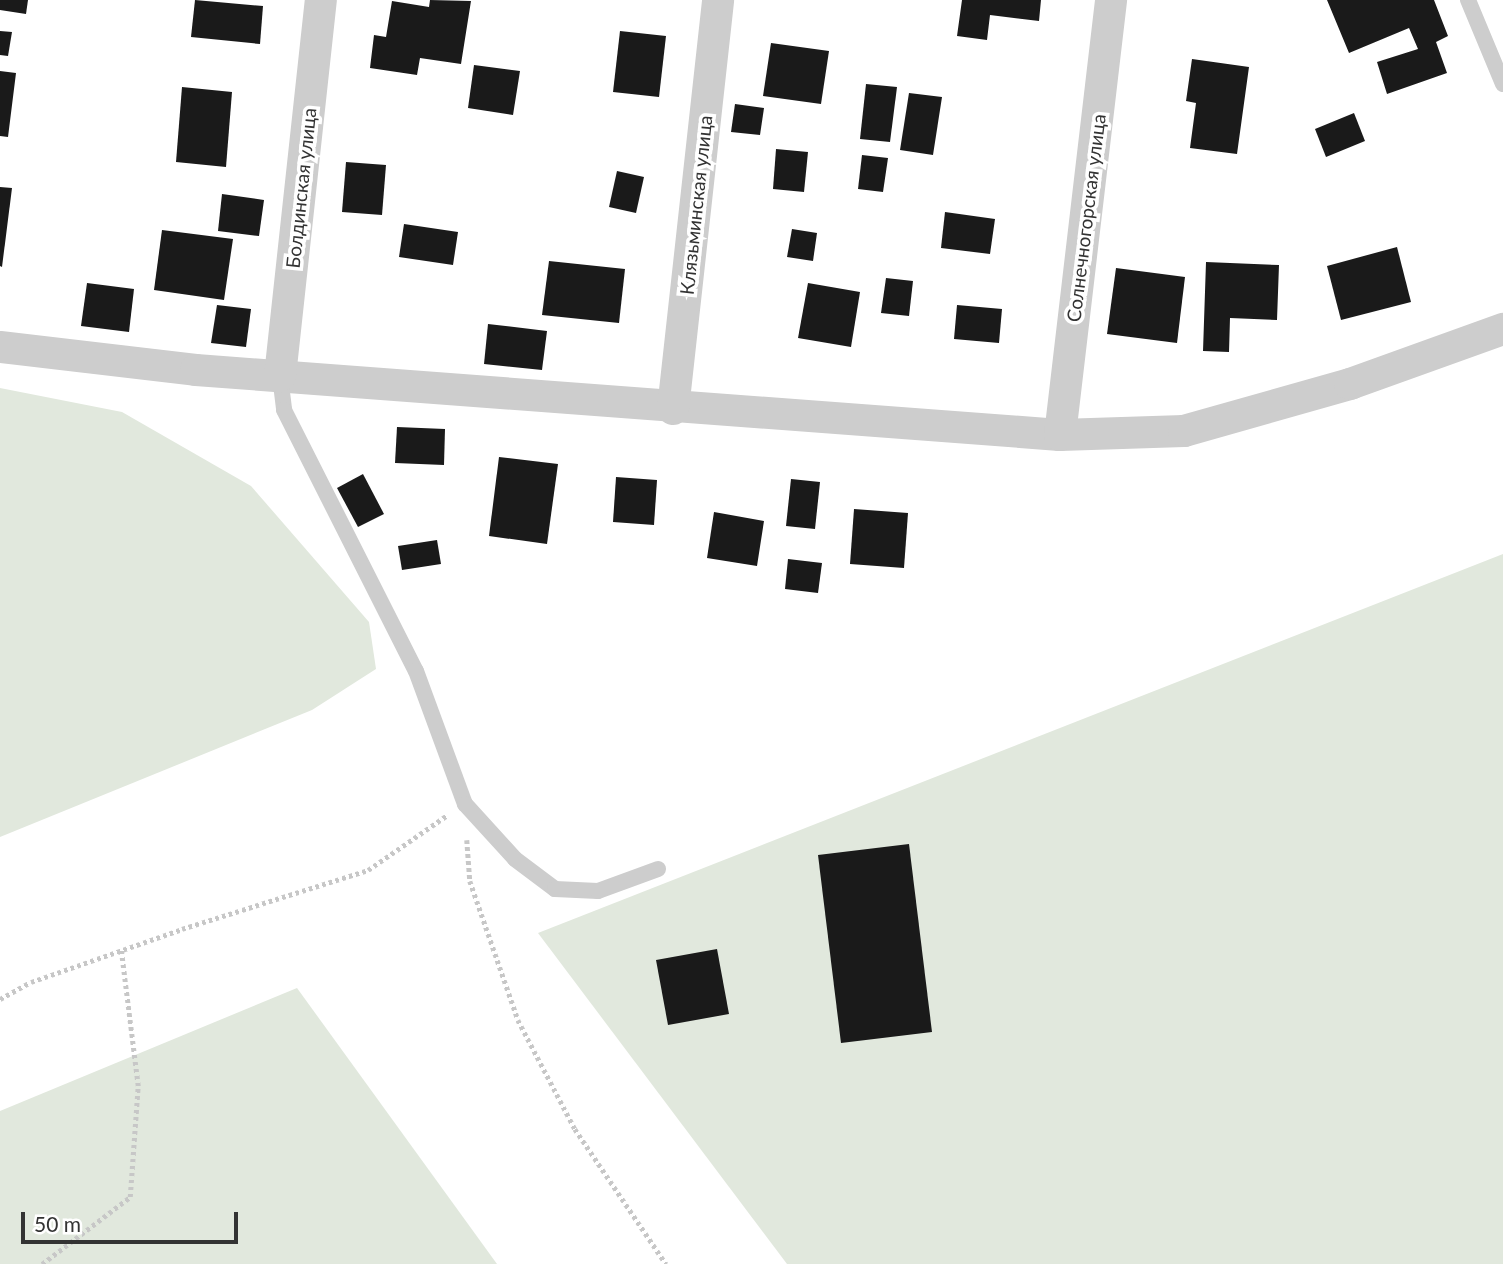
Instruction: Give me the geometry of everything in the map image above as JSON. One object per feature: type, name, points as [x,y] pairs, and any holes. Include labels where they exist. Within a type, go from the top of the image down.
[{"type":"street","name":"Болдинская улица","points":[[280,376],[321,0]]},
{"type":"street","name":"Клязьминская улица","points":[[673,409],[718,0]]},
{"type":"street","name":"Солнечногорская улица","points":[[1060,435],[1111,0]]},
{"type":"street","points":[[0,347],[280,376],[673,409],[1060,435],[1184,431],[1350,384],[1503,329]]},
{"type":"lane","points":[[1468,0],[1503,84]]},
{"type":"lane","points":[[280,376],[284,411],[416,671],[464,804],[515,859],[555,889],[598,891],[658,869]]},
{"type":"path","points":[[0,999],[31,982],[121,950],[368,870],[464,804]]},
{"type":"path","points":[[464,804],[470,881],[518,1020],[575,1129],[666,1264]]},
{"type":"path","points":[[42,1264],[130,1197],[138,1086],[121,950]]},
{"type":"shaded area","points":[[0,388],[122,412],[251,486],[369,622],[376,669],[312,710],[0,837]]},
{"type":"shaded area","points":[[1503,554],[1503,1264],[787,1264],[538,933]]},
{"type":"shaded area","points":[[297,988],[497,1264],[0,1264],[0,1111]]},
{"type":"building","points":[[0,0],[28,0],[26,14],[0,10]]},
{"type":"building","points":[[195,0],[263,6],[260,44],[191,37]]},
{"type":"building","points":[[430,0],[471,1],[461,64],[420,58],[417,75],[370,68],[374,35],[386,37],[392,1],[429,7]]},
{"type":"building","points":[[962,0],[1041,0],[1039,21],[990,15],[987,40],[957,36]]},
{"type":"building","points":[[1327,0],[1434,0],[1448,36],[1436,42],[1447,73],[1387,94],[1377,62],[1418,49],[1409,28],[1349,53]]},
{"type":"building","points":[[0,31],[12,32],[8,56],[0,55]]},
{"type":"building","points":[[620,31],[666,36],[659,97],[613,92]]},
{"type":"building","points":[[771,43],[829,51],[821,104],[763,96]]},
{"type":"building","points":[[1192,59],[1249,67],[1237,154],[1190,148],[1196,103],[1186,101]]},
{"type":"building","points":[[474,65],[520,71],[513,115],[468,108]]},
{"type":"building","points":[[0,71],[16,73],[8,137],[0,136]]},
{"type":"building","points":[[866,84],[897,87],[890,142],[860,139]]},
{"type":"building","points":[[182,87],[232,92],[226,167],[176,162]]},
{"type":"building","points":[[909,93],[942,97],[933,155],[900,150]]},
{"type":"building","points":[[735,104],[764,108],[760,135],[731,132]]},
{"type":"building","points":[[1354,113],[1365,141],[1326,157],[1315,129]]},
{"type":"building","points":[[776,149],[808,152],[804,192],[773,189]]},
{"type":"building","points":[[862,155],[888,158],[883,192],[858,189]]},
{"type":"building","points":[[346,162],[386,165],[382,215],[342,212]]},
{"type":"building","points":[[617,171],[644,177],[636,213],[609,207]]},
{"type":"building","points":[[0,187],[12,188],[2,267],[0,266]]},
{"type":"building","points":[[222,194],[264,200],[259,236],[218,231]]},
{"type":"building","points":[[945,212],[995,219],[990,254],[941,248]]},
{"type":"building","points":[[404,224],[458,232],[453,265],[399,257]]},
{"type":"building","points":[[792,229],[817,233],[813,261],[787,257]]},
{"type":"building","points":[[162,230],[233,239],[224,300],[154,290]]},
{"type":"building","points":[[1397,247],[1411,302],[1341,320],[1327,266]]},
{"type":"building","points":[[549,261],[625,269],[619,323],[542,315]]},
{"type":"building","points":[[1206,262],[1279,265],[1277,320],[1230,318],[1229,352],[1203,351]]},
{"type":"building","points":[[1116,268],[1185,277],[1177,343],[1107,334]]},
{"type":"building","points":[[886,278],[913,281],[909,316],[881,313]]},
{"type":"building","points":[[87,283],[134,289],[129,332],[81,326]]},
{"type":"building","points":[[808,283],[860,292],[851,347],[798,338]]},
{"type":"building","points":[[217,305],[251,309],[246,347],[211,343]]},
{"type":"building","points":[[957,305],[1002,309],[999,343],[954,339]]},
{"type":"building","points":[[488,324],[547,331],[542,370],[484,364]]},
{"type":"building","points":[[397,427],[445,429],[444,465],[395,463]]},
{"type":"building","points":[[499,457],[558,464],[547,544],[489,536]]},
{"type":"building","points":[[363,474],[384,514],[358,527],[337,488]]},
{"type":"building","points":[[616,477],[657,480],[654,525],[613,522]]},
{"type":"building","points":[[791,479],[820,482],[815,529],[786,526]]},
{"type":"building","points":[[854,509],[908,513],[904,568],[850,564]]},
{"type":"building","points":[[714,512],[764,521],[757,566],[707,558]]},
{"type":"building","points":[[437,540],[441,564],[402,570],[398,546]]},
{"type":"building","points":[[788,559],[822,563],[818,593],[785,589]]},
{"type":"building","points":[[909,844],[932,1032],[841,1043],[818,855]]},
{"type":"building","points":[[717,949],[729,1014],[668,1025],[656,960]]}]
